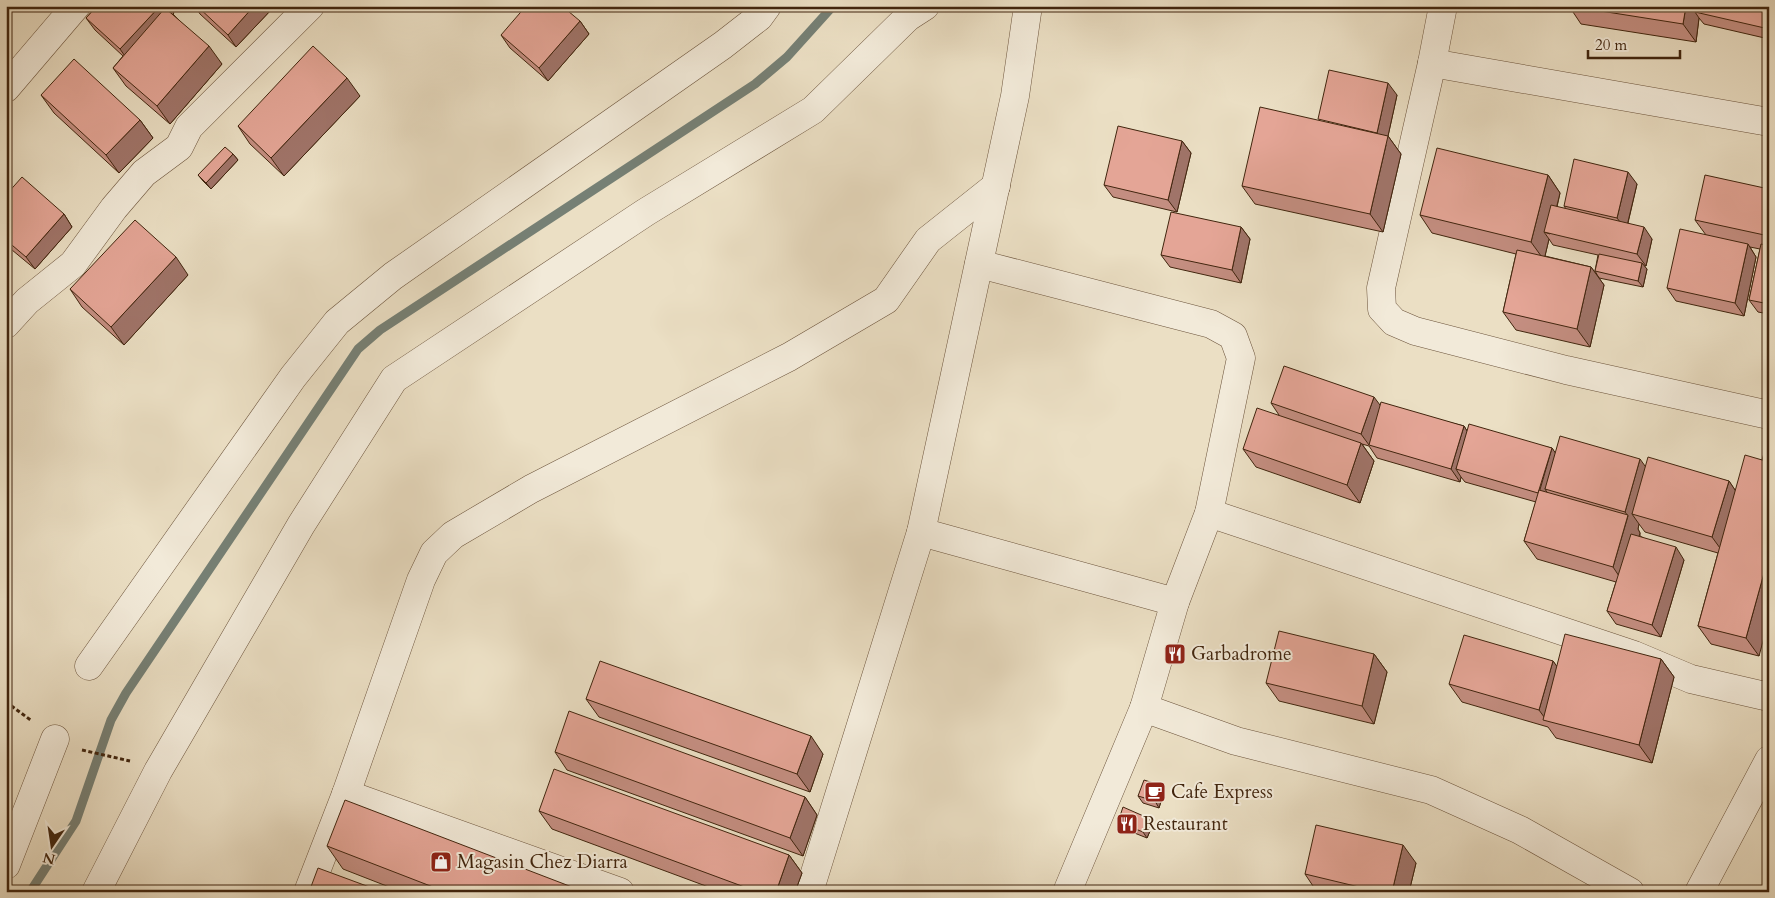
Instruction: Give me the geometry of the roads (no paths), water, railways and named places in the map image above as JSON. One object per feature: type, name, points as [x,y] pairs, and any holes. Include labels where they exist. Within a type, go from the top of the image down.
[{"type":"street","points":[[6,88],[76,6]]},
{"type":"street","points":[[6,324],[27,301],[73,264],[114,208],[144,173],[179,148],[189,127],[310,6]]},
{"type":"street","points":[[89,666],[292,377],[337,322],[393,276],[722,45],[759,17],[767,6]]},
{"type":"street","points":[[96,892],[168,754],[301,525],[394,379],[646,212],[813,110],[908,17],[925,6]]},
{"type":"street","points":[[809,892],[921,532],[1015,96],[1028,6]]},
{"type":"street","points":[[1443,6],[1381,288],[1382,309],[1394,322],[1415,331],[1566,370],[1769,415]]},
{"type":"street","points":[[1432,63],[1769,122]]},
{"type":"street","points":[[308,892],[346,794],[421,580],[434,553],[453,535],[531,489],[789,357],[886,300],[928,240],[996,186]]},
{"type":"street","points":[[979,264],[1212,324],[1233,336],[1241,358],[1209,513],[1175,602],[1144,708],[1067,892]]},
{"type":"street","points":[[1209,513],[1634,655],[1691,679],[1769,697]]},
{"type":"street","points":[[921,532],[1175,602]]},
{"type":"street","points":[[1144,708],[1236,742],[1431,790],[1520,830],[1630,892]]},
{"type":"street","points":[[6,865],[55,740]]},
{"type":"street","points":[[1700,892],[1769,760]]},
{"type":"street","points":[[346,794],[620,892]]},
{"type":"waterway","points":[[30,892],[76,821],[111,720],[126,693],[358,349],[380,330],[755,84],[787,57],[833,6]]},
{"type":"place","name":"Garbadrome","points":[[1175,654]]},
{"type":"place","name":"Cafe Express","points":[[1155,792]]},
{"type":"place","name":"Restaurant","points":[[1127,824]]},
{"type":"place","name":"Magasin Chez Diarra","points":[[441,862]]}]
